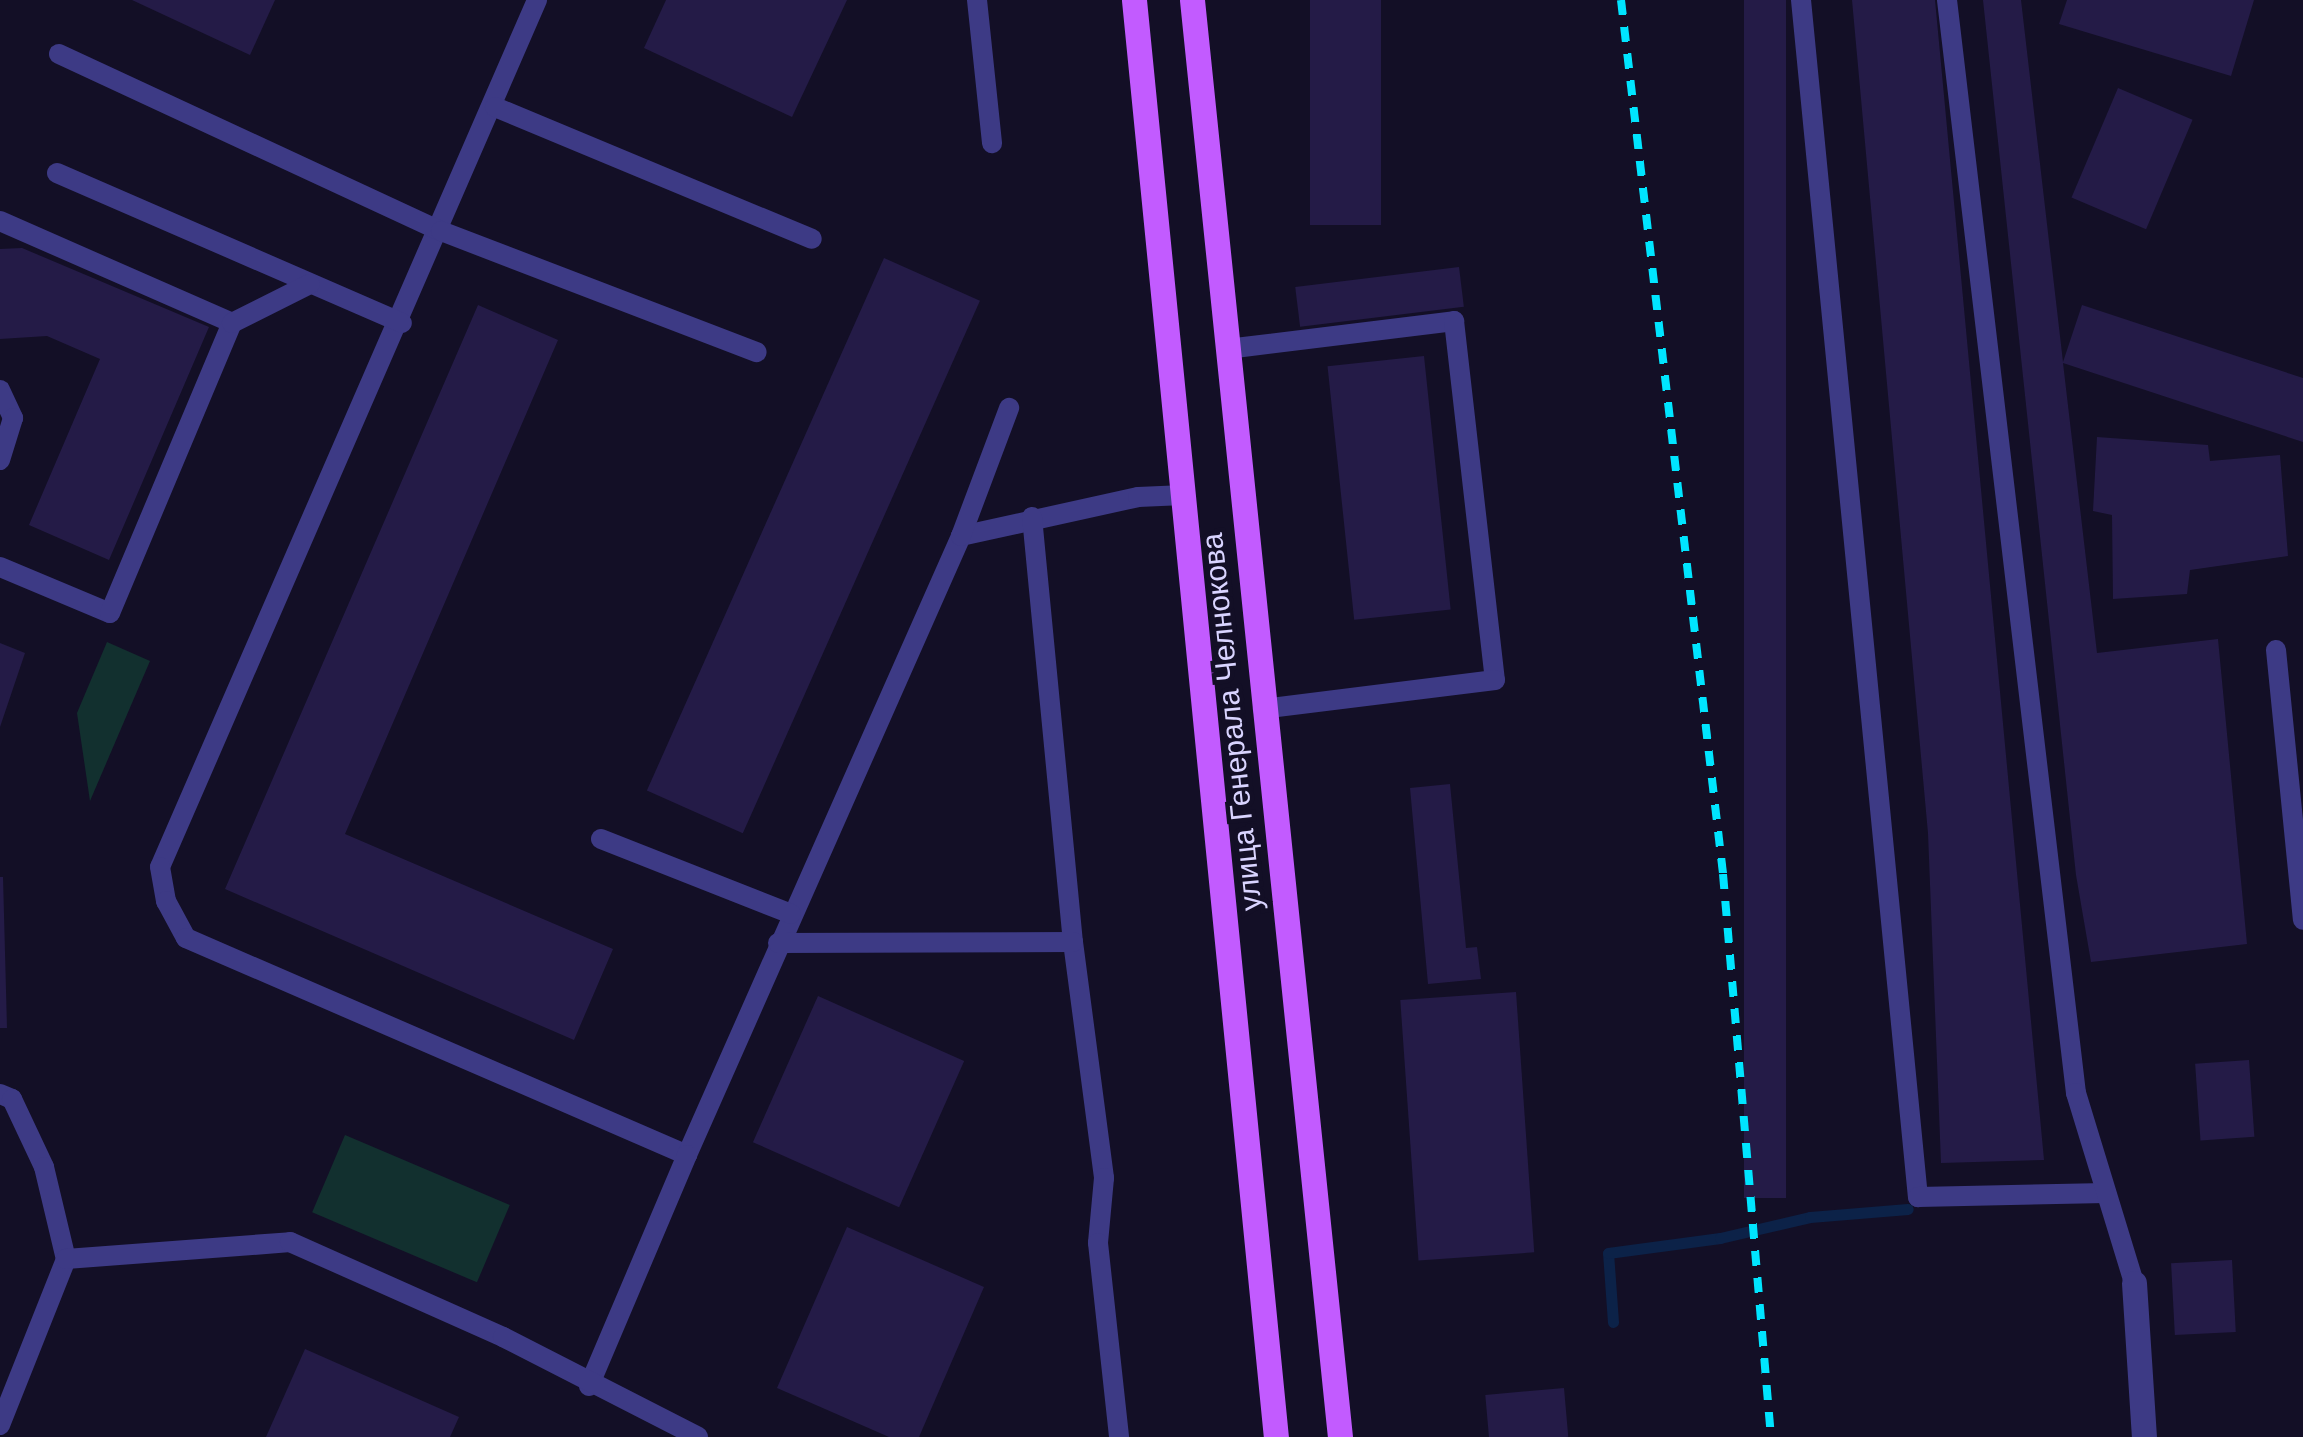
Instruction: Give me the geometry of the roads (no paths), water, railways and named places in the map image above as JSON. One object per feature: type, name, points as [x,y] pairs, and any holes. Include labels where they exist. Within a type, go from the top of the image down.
[{"type":"main road","name":"улица Генерала Челнокова","points":[[1134,0],[1276,1437]]},
{"type":"main road","name":"улица Генерала Челнокова","points":[[1192,0],[1340,1437]]},
{"type":"street","points":[[2134,1283],[2144,1437]]},
{"type":"lane","points":[[537,0],[402,324],[160,867],[166,901],[186,938],[687,1156]]},
{"type":"lane","points":[[977,0],[992,144]]},
{"type":"lane","points":[[1801,0],[1918,1197],[2106,1193]]},
{"type":"lane","points":[[1947,0],[2076,1093],[2134,1283]]},
{"type":"lane","points":[[59,54],[441,231],[757,352]]},
{"type":"lane","points":[[495,107],[812,239]]},
{"type":"lane","points":[[57,174],[402,324]]},
{"type":"lane","points":[[0,221],[232,323]]},
{"type":"lane","points":[[0,567],[110,613],[232,323],[310,284]]},
{"type":"lane","points":[[1227,349],[1454,321],[1495,680],[1264,709]]},
{"type":"lane","points":[[0,390],[13,418],[0,460]]},
{"type":"lane","points":[[588,1386],[778,943],[961,536],[1009,408]]},
{"type":"lane","points":[[961,536],[1138,497],[1184,496]]},
{"type":"lane","points":[[1032,518],[1073,942],[1104,1178],[1098,1243],[1119,1437]]},
{"type":"lane","points":[[2276,650],[2303,920]]},
{"type":"lane","points":[[601,839],[791,914]]},
{"type":"lane","points":[[778,943],[1073,942]]},
{"type":"lane","points":[[0,1094],[12,1099],[44,1168],[66,1259],[0,1425]]},
{"type":"lane","points":[[66,1259],[290,1242],[503,1336],[588,1386],[698,1437]]},
{"type":"waterway","points":[[1613,1322],[1608,1253],[1720,1238],[1810,1217],[1908,1209]]},
{"type":"railway","points":[[1621,0],[1723,874],[1771,1437]]}]
